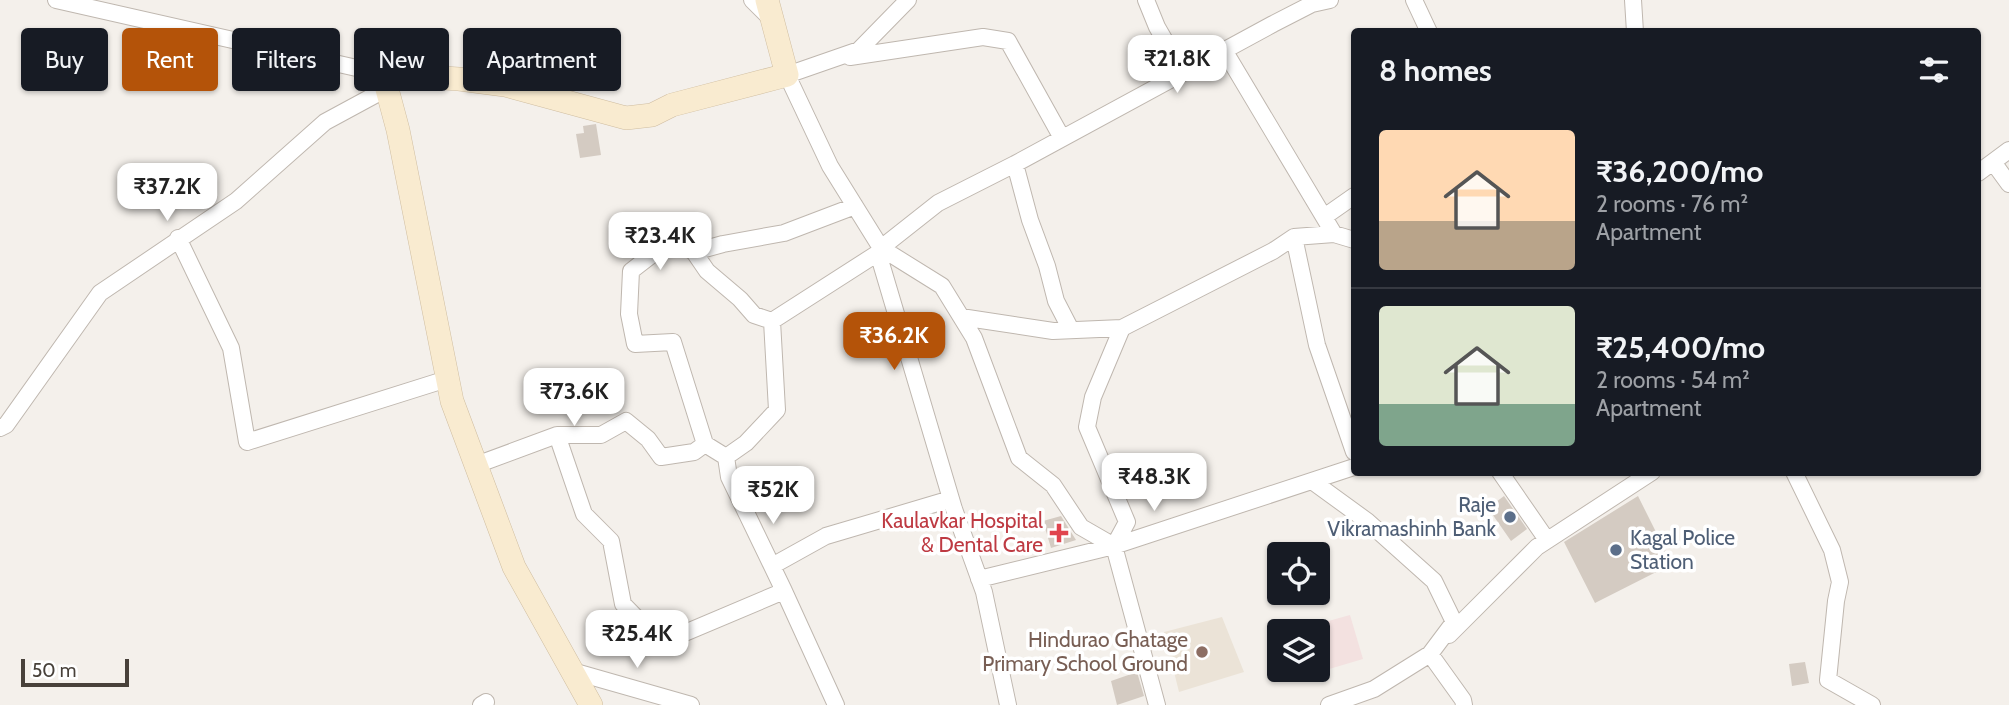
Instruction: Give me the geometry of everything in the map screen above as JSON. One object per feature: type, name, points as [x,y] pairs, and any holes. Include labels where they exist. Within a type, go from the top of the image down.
[{"type":"main road","points":[[449,79],[505,85],[626,118],[652,115],[672,105],[787,75],[769,9]]},
{"type":"main road","points":[[387,91],[398,130],[423,248],[452,401],[514,567],[591,705]]},
{"type":"street","points":[[56,0],[81,2],[354,73]]},
{"type":"street","points":[[752,0],[769,9]]},
{"type":"street","points":[[908,0],[859,51],[787,75],[830,166],[881,248],[942,286],[974,338],[1019,458],[1053,485],[1081,527],[1114,545]]},
{"type":"street","points":[[1146,0],[1157,27],[1183,72]]},
{"type":"street","points":[[881,248],[938,203],[1312,4],[1330,0]]},
{"type":"street","points":[[1414,0],[1427,28]]},
{"type":"street","points":[[1633,0],[1635,28]]},
{"type":"street","points":[[835,59],[983,37],[1008,41],[1062,138]]},
{"type":"street","points":[[1224,50],[1334,234]]},
{"type":"street","points":[[0,428],[6,425],[100,293],[236,201],[326,122],[370,91]]},
{"type":"street","points":[[1981,171],[2009,150]]},
{"type":"street","points":[[1993,162],[2009,184]]},
{"type":"street","points":[[1015,164],[1056,301],[1070,330]]},
{"type":"street","points":[[1324,217],[1351,198]]},
{"type":"street","points":[[694,252],[784,233],[855,206]]},
{"type":"street","points":[[961,317],[1053,331],[1122,328],[1273,251],[1294,237],[1334,234],[1351,239]]},
{"type":"street","points":[[1294,237],[1317,345],[1351,442]]},
{"type":"street","points":[[178,238],[230,348],[247,442],[447,379]]},
{"type":"street","points":[[836,705],[729,477],[726,457],[705,444],[673,342],[635,344],[629,314],[631,271],[653,254],[681,244],[694,252],[707,271],[740,299],[754,316],[772,321],[878,253],[951,499],[979,579],[1008,705]]},
{"type":"street","points":[[726,457],[746,443],[777,410],[772,321]]},
{"type":"street","points":[[1122,328],[1093,397],[1087,427],[1127,522],[1114,545],[1157,705]]},
{"type":"street","points":[[476,465],[557,435],[601,435],[626,421],[648,439],[661,457],[694,452],[705,444]]},
{"type":"street","points":[[557,435],[584,513],[611,541],[623,604],[661,643],[784,591]]},
{"type":"street","points":[[979,579],[1114,545],[1351,468]]},
{"type":"street","points":[[1503,476],[1548,540]]},
{"type":"street","points":[[1329,705],[1374,689],[1430,654],[1536,547],[1646,476]]},
{"type":"street","points":[[1796,476],[1832,550],[1840,582],[1828,680],[1872,705]]},
{"type":"street","points":[[1312,481],[1367,521],[1434,581],[1454,622],[1430,654]]},
{"type":"street","points":[[772,566],[826,536],[951,499]]},
{"type":"street","points":[[1430,654],[1463,699],[1464,705]]},
{"type":"street","points":[[572,671],[691,705]]},
{"type":"shaded area","points":[[1350,615],[1363,659],[1330,669],[1330,621]]},
{"type":"shaded area","name":"Hindurao Ghatage Primary School Ground","points":[[1222,617],[1244,672],[1179,692],[1164,632]]},
{"type":"building","points":[[596,124],[601,155],[580,158],[576,134],[584,133],[583,126]]},
{"type":"building","name":"Raje Vikramashinh Bank","points":[[1504,496],[1527,529],[1511,541],[1488,508]]},
{"type":"building","name":"Kagal Police Station","points":[[1638,496],[1672,564],[1595,603],[1564,542]]},
{"type":"building","points":[[1061,516],[1076,540],[1051,548],[1043,521]]},
{"type":"building","points":[[1805,662],[1809,683],[1792,686],[1789,664]]},
{"type":"building","points":[[1137,672],[1144,696],[1117,705],[1111,681]]},
{"type":"place","name":"Raje Vikramashinh Bank","points":[[1510,517]]},
{"type":"place","name":"Kaulavkar Hospital & Dental Care","points":[[1059,533]]},
{"type":"place","name":"Kagal Police Station","points":[[1616,550]]},
{"type":"place","name":"Hindurao Ghatage Primary School Ground","points":[[1202,652]]}]
